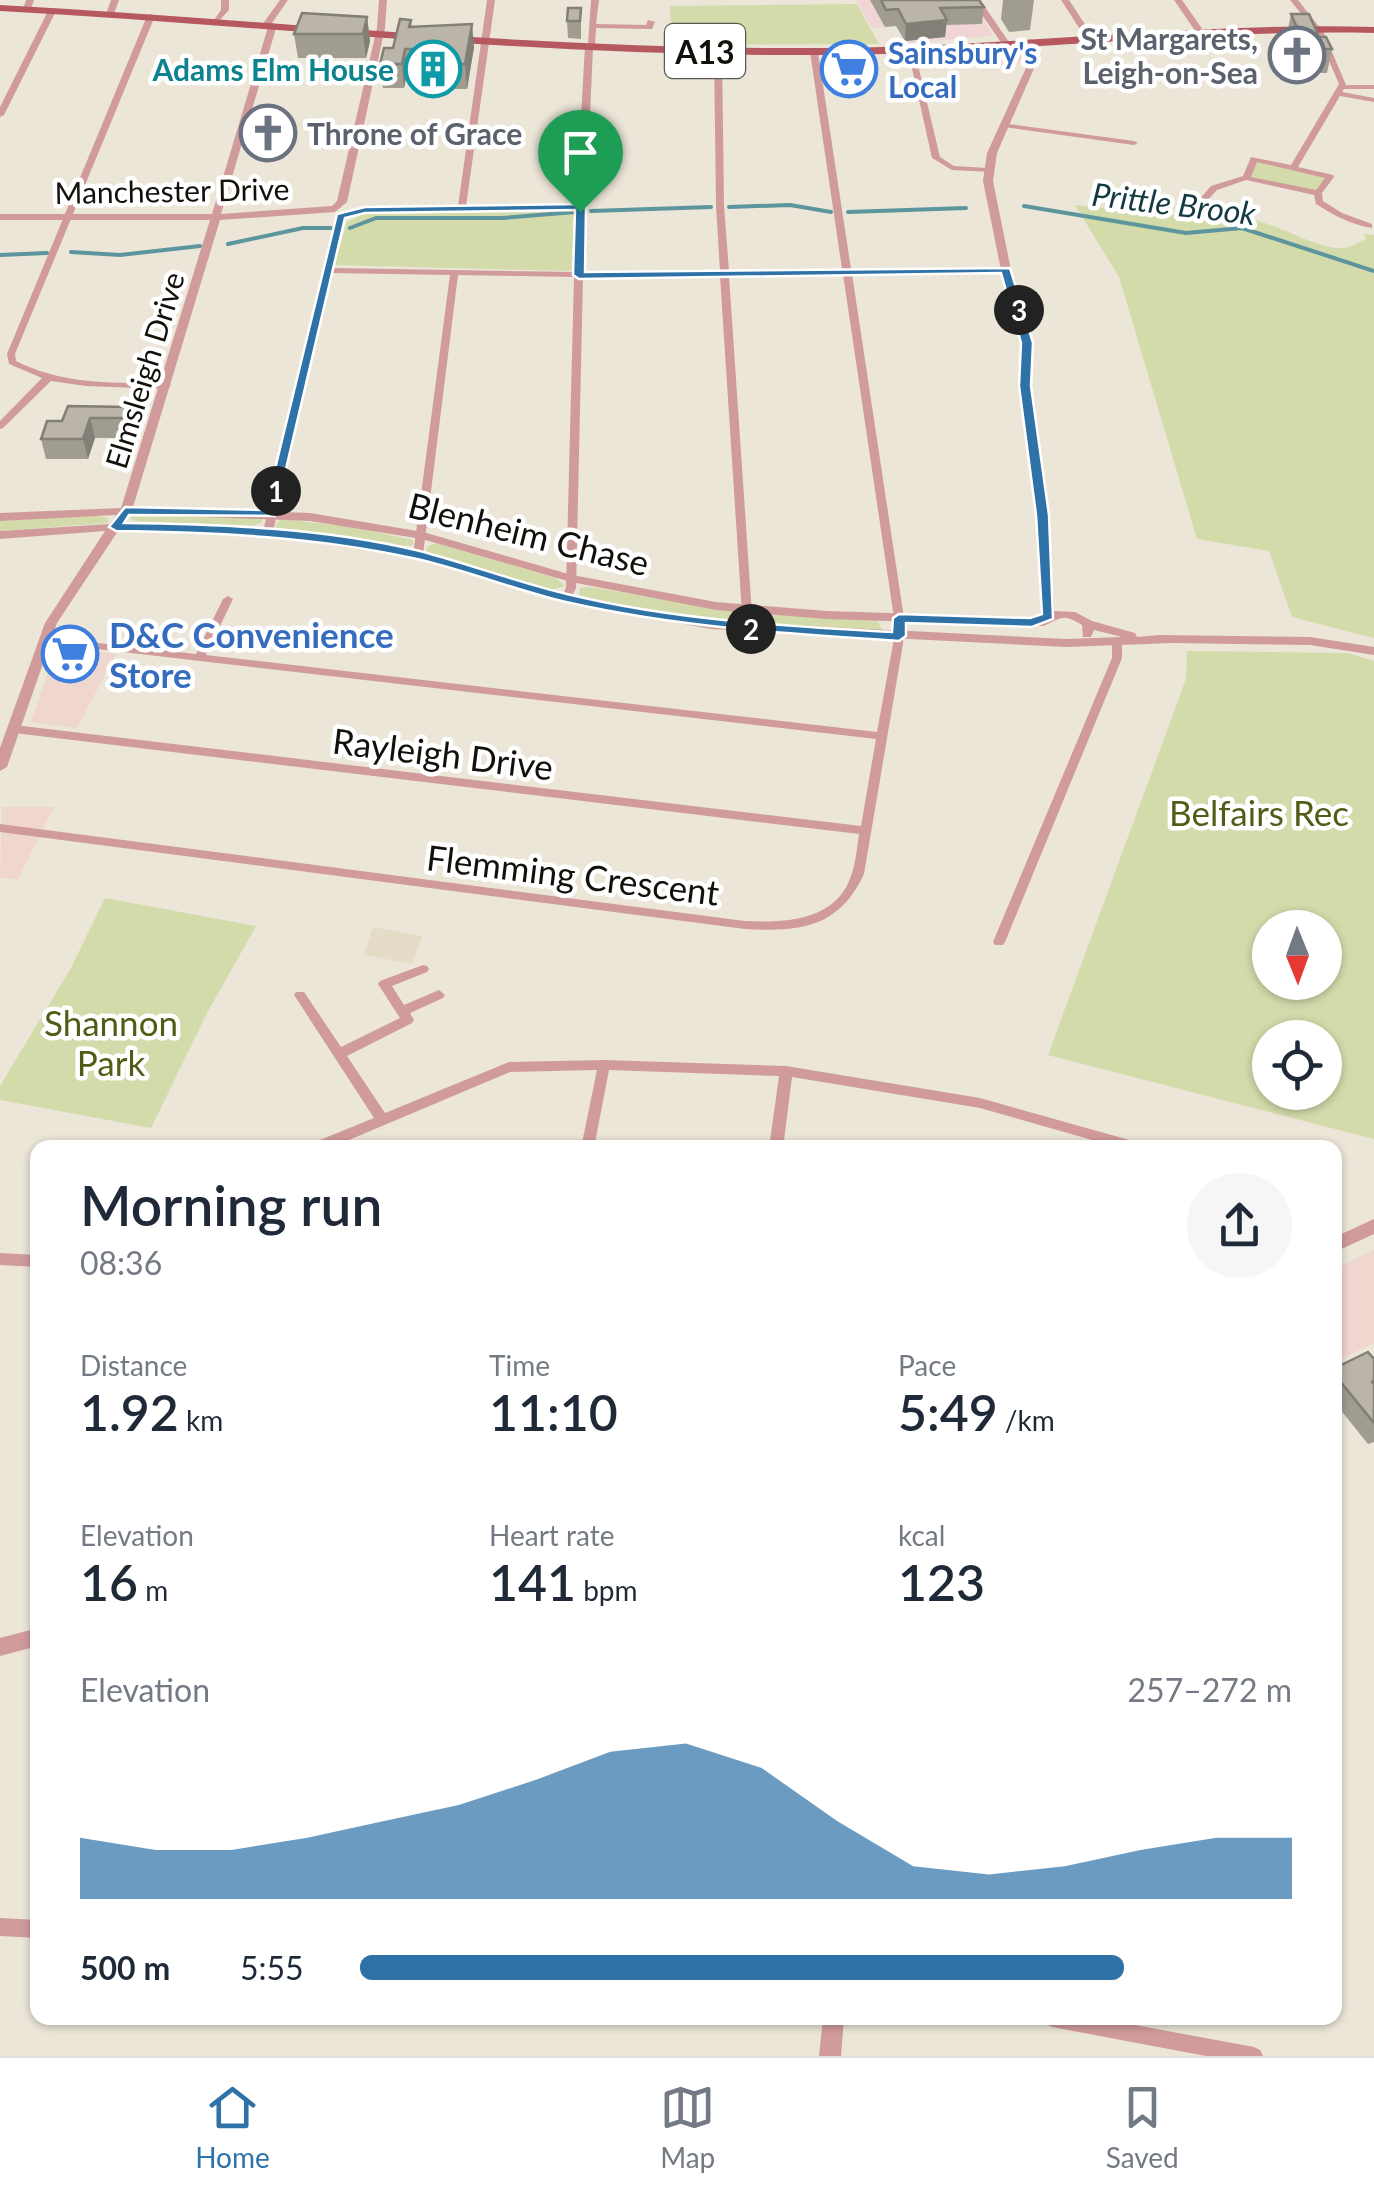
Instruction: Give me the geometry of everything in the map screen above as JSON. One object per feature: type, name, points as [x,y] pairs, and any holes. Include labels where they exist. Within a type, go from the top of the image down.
[{"type":"main road","name":"A13","points":[[0,8],[28,5],[52,11],[380,34],[718,51],[910,48],[1199,30],[1374,30]]},
{"type":"street","points":[[110,14],[115,0]]},
{"type":"street","points":[[218,20],[225,10],[225,0]]},
{"type":"street","name":"Elmsleigh Drive","points":[[0,767],[3,749],[14,729],[51,623],[125,511],[166,386],[270,25],[284,0]]},
{"type":"street","points":[[380,34],[383,0]]},
{"type":"street","points":[[462,209],[490,0]]},
{"type":"street","points":[[566,598],[572,578],[580,207],[595,0]]},
{"type":"street","points":[[976,0],[1005,42]]},
{"type":"street","points":[[1066,0],[1090,38]]},
{"type":"street","points":[[1178,0],[1199,30]]},
{"type":"street","points":[[1294,0],[1316,27],[1341,90]]},
{"type":"street","points":[[0,115],[52,11]]},
{"type":"street","points":[[12,362],[12,354],[152,16]]},
{"type":"street","points":[[593,26],[648,26],[651,22]]},
{"type":"street","name":"Manchester Drive","points":[[0,218],[216,217],[329,211],[342,202],[380,34]]},
{"type":"street","points":[[1031,42],[1034,57],[988,170],[1006,270],[1027,343],[1025,386],[1042,515],[1044,632],[1067,642],[1086,636],[1088,624]]},
{"type":"street","points":[[910,48],[936,158],[952,168],[988,170]]},
{"type":"street","points":[[718,51],[725,274],[748,629]]},
{"type":"street","name":"Flemming Crescent","points":[[0,828],[774,928],[820,918],[839,906],[852,892],[866,832],[899,618],[814,52]]},
{"type":"street","points":[[1341,90],[1374,87]]},
{"type":"street","points":[[1341,90],[1374,100]]},
{"type":"street","points":[[1295,166],[1341,90]]},
{"type":"street","points":[[1004,125],[1134,143]]},
{"type":"street","points":[[1246,178],[1254,159],[1330,177],[1318,193],[1320,202],[1339,215],[1369,226]]},
{"type":"street","points":[[1202,201],[1214,188],[1246,178],[1318,193]]},
{"type":"street","name":"Manchester Drive","points":[[327,270],[340,216],[356,211],[580,207]]},
{"type":"street","points":[[268,532],[327,270],[579,275],[1006,270]]},
{"type":"street","points":[[418,555],[454,272]]},
{"type":"street","points":[[0,371],[12,362]]},
{"type":"street","points":[[12,362],[49,377],[166,386]]},
{"type":"street","points":[[0,426],[49,377]]},
{"type":"street","name":"Blenheim Chase","points":[[0,517],[125,511],[270,514],[422,536],[572,578],[748,609],[899,618],[1046,619],[1074,614]]},
{"type":"street","name":"Blenheim Chase","points":[[0,535],[116,527],[268,532],[418,555],[566,598],[664,618],[748,629],[1067,642],[1169,640]]},
{"type":"street","points":[[1046,586],[1088,624],[1131,636],[1335,642],[1374,651]]},
{"type":"street","points":[[201,655],[228,599]]},
{"type":"street","points":[[46,640],[883,736]]},
{"type":"street","points":[[999,942],[1117,658],[1117,643]]},
{"type":"street","name":"Rayleigh Drive","points":[[14,729],[866,832]]},
{"type":"street","points":[[339,1054],[408,1020],[384,984],[422,969]]},
{"type":"street","points":[[300,995],[382,1119]]},
{"type":"street","points":[[401,1011],[440,995]]},
{"type":"street","points":[[589,1140],[604,1065]]},
{"type":"street","points":[[334,1140],[509,1067],[604,1065],[786,1071],[980,1103],[1112,1140]]},
{"type":"street","points":[[777,1140],[786,1071]]},
{"type":"street","points":[[1342,1242],[1374,1226]]},
{"type":"street","points":[[0,1259],[30,1261]]},
{"type":"street","points":[[0,1647],[30,1640]]},
{"type":"street","points":[[0,1927],[30,1928]]},
{"type":"street","points":[[830,2056],[833,2025]]},
{"type":"street","points":[[1089,2025],[1254,2056]]},
{"type":"shaded area","points":[[856,0],[972,0],[993,36],[905,43],[896,26],[872,28]]},
{"type":"shaded area","points":[[1010,47],[1022,50],[1021,64],[923,69],[918,53]]},
{"type":"shaded area","points":[[57,646],[116,654],[77,728],[31,722]]},
{"type":"shaded area","points":[[2,807],[54,807],[18,879],[0,878]]},
{"type":"shaded area","points":[[373,927],[422,936],[412,964],[364,955]]},
{"type":"shaded area","points":[[1374,1250],[1374,1343],[1342,1359],[1342,1266]]},
{"type":"green space","points":[[857,4],[879,44],[672,45],[670,6]]},
{"type":"green space","points":[[1256,161],[1326,177],[1315,191],[1249,177]]},
{"type":"green space","points":[[1075,205],[1217,219],[1247,218],[1330,247],[1349,247],[1366,239],[1364,234],[1374,235],[1374,638],[1292,617],[1269,551],[1197,539],[1119,277]]},
{"type":"green space","points":[[574,212],[572,271],[334,265],[347,222],[365,213]]},
{"type":"green space","points":[[135,513],[262,522],[249,527],[135,521],[130,518]]},
{"type":"green space","points":[[92,515],[108,518],[108,523],[0,531],[0,521]]},
{"type":"green space","points":[[281,519],[353,527],[413,540],[413,545],[397,547],[278,529],[275,526]]},
{"type":"green space","points":[[436,543],[556,578],[565,586],[550,590],[426,552],[427,547]]},
{"type":"green space","points":[[580,588],[738,612],[741,620],[688,618],[579,596]]},
{"type":"green space","points":[[765,614],[877,620],[883,632],[757,624],[756,619]]},
{"type":"green space","name":"Belfairs Rec","points":[[1187,651],[1347,653],[1374,661],[1374,1139],[1261,1110],[1342,1110],[1342,1020],[1252,1020],[1252,1108],[1048,1055],[1186,679]]},
{"type":"green space","name":"Shannon Park","points":[[105,898],[256,926],[207,1013],[151,1128],[0,1100],[0,1086],[71,968]]},
{"type":"building","points":[[881,0],[979,0],[984,7],[940,8],[947,20],[906,24],[898,9],[886,10]]},
{"type":"building","points":[[568,8],[581,8],[580,21],[567,21]]},
{"type":"building","points":[[302,13],[367,17],[363,34],[294,34]]},
{"type":"building","points":[[1291,14],[1309,14],[1319,37],[1326,37],[1332,49],[1289,45],[1280,34],[1300,34]]},
{"type":"building","points":[[400,19],[411,20],[409,27],[472,24],[465,64],[442,64],[445,49],[405,49],[402,64],[380,64],[384,48],[393,48]]},
{"type":"building","points":[[68,406],[127,407],[123,418],[90,418],[83,439],[41,439],[47,421],[62,421]]},
{"type":"building","points":[[1368,1352],[1374,1359],[1374,1423],[1342,1384],[1342,1365]]},
{"type":"waterway","name":"Prittle Brook","points":[[729,207],[790,205],[831,212]]},
{"type":"waterway","name":"Prittle Brook","points":[[1024,206],[1186,233],[1242,228],[1374,271]]},
{"type":"waterway","name":"Prittle Brook","points":[[591,211],[711,207]]},
{"type":"waterway","name":"Prittle Brook","points":[[848,212],[966,208]]},
{"type":"waterway","name":"Prittle Brook","points":[[350,228],[376,218],[503,218],[575,212]]},
{"type":"waterway","name":"Prittle Brook","points":[[228,244],[303,228],[331,228]]},
{"type":"waterway","name":"Prittle Brook","points":[[71,252],[120,255],[200,246]]},
{"type":"waterway","name":"Prittle Brook","points":[[0,255],[47,253]]},
{"type":"place","name":"St Margarets, Leigh-on-Sea","points":[[1297,55]]},
{"type":"place","name":"Adams Elm House","points":[[433,69]]},
{"type":"place","name":"Sainsbury's Local","points":[[849,69]]},
{"type":"place","name":"Throne of Grace","points":[[268,133]]},
{"type":"place","name":"D&C Convenience Store","points":[[70,654]]},
{"type":"route","points":[[580,207],[580,212],[579,275],[1006,270],[1027,343],[1025,386],[1042,515],[1048,616],[1043,622],[899,618],[899,636],[729,627],[566,598],[418,555],[341,540],[203,528],[116,527],[125,511],[270,514],[340,216],[365,210],[580,207]]}]
